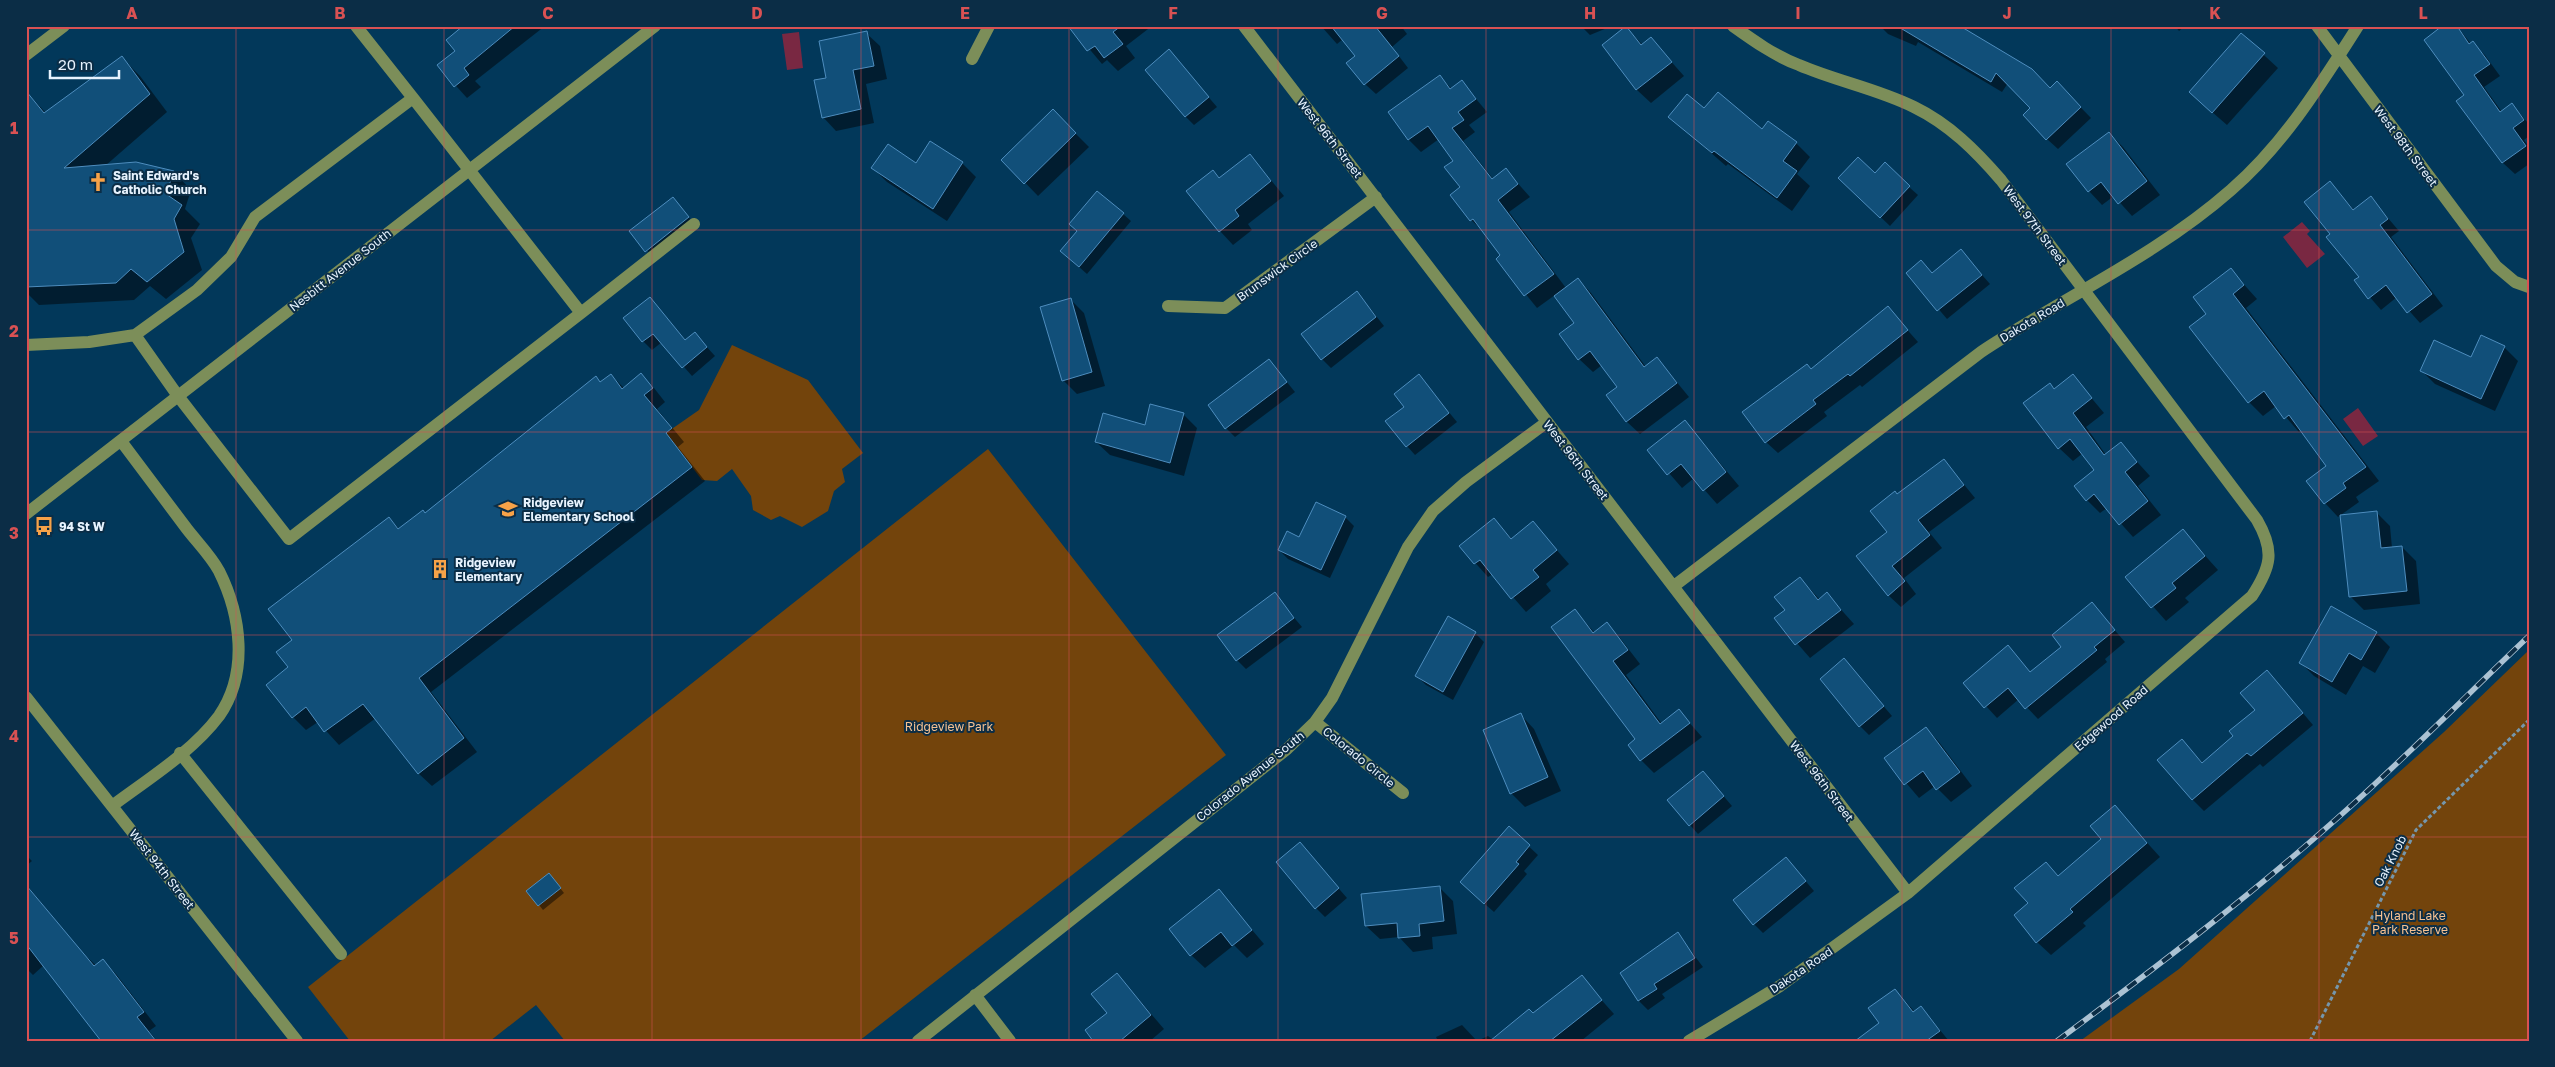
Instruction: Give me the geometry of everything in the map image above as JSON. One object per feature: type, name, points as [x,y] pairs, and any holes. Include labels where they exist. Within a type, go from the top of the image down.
[{"type":"street","points":[[26,55],[64,26]]},
{"type":"street","points":[[356,26],[581,313]]},
{"type":"street","name":"Nesbitt Avenue South","points":[[26,514],[654,26]]},
{"type":"street","points":[[972,59],[989,26]]},
{"type":"street","name":"West 96th Street","points":[[1244,26],[1908,893]]},
{"type":"street","name":"West 97th Street","points":[[1733,26],[1761,46],[1798,65],[1914,106],[1946,126],[1977,152],[2001,180],[2257,520]]},
{"type":"street","name":"West 98th Street","points":[[2317,26],[2496,266],[2515,282],[2529,287]]},
{"type":"street","name":"Dakota Road","points":[[1674,586],[1981,352],[2025,323],[2084,290],[2176,234],[2232,190],[2281,138],[2324,82],[2358,26]]},
{"type":"street","points":[[26,345],[89,342],[136,335],[197,290],[224,264],[231,257],[255,217],[413,98]]},
{"type":"street","name":"Brunswick Circle","points":[[1168,306],[1225,308],[1376,197]]},
{"type":"street","points":[[136,335],[178,396],[289,539],[694,224]]},
{"type":"street","name":"Colorado Avenue South","points":[[918,1041],[1287,749],[1315,722],[1348,670],[1408,547],[1433,511],[1466,482],[1547,422]]},
{"type":"street","points":[[112,806],[180,754],[207,730],[220,715],[231,694],[237,673],[239,652],[237,620],[229,594],[218,569],[121,441]]},
{"type":"street","name":"Edgewood Road","points":[[1908,893],[2252,596],[2264,579],[2270,558],[2268,539],[2257,520]]},
{"type":"street","name":"West 94th Street","points":[[26,697],[297,1041]]},
{"type":"street","name":"Colorado Circle","points":[[1315,722],[1403,793]]},
{"type":"street","points":[[180,754],[341,954]]},
{"type":"street","name":"Dakota Road","points":[[1689,1041],[1780,986],[1908,893]]},
{"type":"street","points":[[975,995],[1010,1041]]},
{"type":"path","name":"Oak Knob","points":[[2310,1041],[2416,830],[2529,720]]},
{"type":"green space","points":[[732,345],[808,380],[863,453],[842,469],[845,482],[834,491],[828,511],[802,527],[780,516],[771,520],[753,510],[751,496],[732,469],[717,481],[702,480],[666,433],[699,410]]},
{"type":"green space","name":"Ridgeview Park","points":[[988,449],[1226,755],[859,1041],[565,1041],[536,1005],[490,1041],[350,1041],[308,987]]},
{"type":"green space","name":"Hyland Lake Park Reserve","points":[[2529,650],[2529,1041],[2080,1041],[2179,969],[2444,732]]},
{"type":"shaded area","points":[[799,32],[803,68],[787,70],[782,34]]},
{"type":"shaded area","points":[[2302,222],[2310,231],[2307,234],[2325,254],[2307,268],[2283,237]]},
{"type":"shaded area","points":[[2358,408],[2378,436],[2363,446],[2343,419]]},
{"type":"building","points":[[463,26],[515,26],[464,68],[469,75],[454,87],[437,65],[455,51],[446,40]]},
{"type":"building","points":[[1068,26],[1121,26],[1113,32],[1123,44],[1104,58],[1095,46],[1087,51]]},
{"type":"building","points":[[1331,26],[1375,26],[1399,56],[1364,85],[1346,63],[1355,56]]},
{"type":"building","points":[[1626,26],[1641,45],[1651,37],[1672,62],[1636,90],[1602,45]]},
{"type":"building","points":[[1897,26],[1960,26],[2032,69],[2050,88],[2057,81],[2081,107],[2046,140],[2023,115],[2030,108],[1996,73],[1991,82]]},
{"type":"building","points":[[2442,26],[2457,26],[2469,44],[2473,41],[2490,64],[2474,75],[2500,112],[2512,103],[2524,120],[2513,128],[2526,146],[2502,163],[2456,101],[2464,95],[2424,40]]},
{"type":"building","points":[[867,31],[874,66],[853,70],[861,109],[822,118],[814,80],[826,78],[819,41]]},
{"type":"building","points":[[2241,33],[2265,53],[2212,113],[2189,92]]},
{"type":"building","points":[[1169,49],[1209,97],[1185,117],[1145,70]]},
{"type":"building","name":"Saint Edward's Catholic Church","points":[[122,56],[150,94],[64,168],[136,162],[174,171],[166,194],[182,205],[174,219],[184,252],[147,282],[131,269],[116,283],[26,287],[26,91],[44,113]]},
{"type":"building","points":[[1440,75],[1450,89],[1462,80],[1476,99],[1458,112],[1464,120],[1452,128],[1492,179],[1506,168],[1518,184],[1498,200],[1554,274],[1524,296],[1496,259],[1500,255],[1473,219],[1470,221],[1450,195],[1460,187],[1444,167],[1453,161],[1428,126],[1408,140],[1388,112]]},
{"type":"building","points":[[1718,92],[1762,129],[1768,121],[1797,142],[1783,161],[1797,171],[1777,198],[1714,151],[1712,153],[1668,117],[1687,94],[1704,108]]},
{"type":"building","points":[[1053,109],[1076,133],[1024,184],[1001,160]]},
{"type":"building","points":[[2109,132],[2147,181],[2118,204],[2101,182],[2088,192],[2066,164]]},
{"type":"building","points":[[930,141],[963,162],[933,209],[871,168],[888,144],[916,163]]},
{"type":"building","points":[[1250,154],[1271,181],[1235,210],[1239,216],[1219,232],[1186,191],[1213,170],[1219,178]]},
{"type":"building","points":[[1858,157],[1875,173],[1885,162],[1910,186],[1880,218],[1838,178]]},
{"type":"building","points":[[2330,181],[2353,210],[2371,196],[2388,219],[2380,225],[2432,294],[2407,313],[2386,285],[2368,299],[2354,280],[2359,277],[2326,237],[2330,234],[2304,202]]},
{"type":"building","points":[[1097,191],[1124,213],[1079,267],[1060,251],[1077,231],[1069,224]]},
{"type":"building","points":[[673,197],[689,217],[645,252],[629,231]]},
{"type":"building","points":[[1961,249],[1982,275],[1937,311],[1906,273],[1921,260],[1932,273]]},
{"type":"building","points":[[2231,268],[2244,285],[2233,294],[2366,467],[2343,483],[2346,488],[2324,504],[2306,481],[2326,466],[2289,415],[2284,419],[2264,391],[2248,403],[2189,327],[2206,314],[2193,297]]},
{"type":"building","points":[[1578,278],[1644,367],[1657,357],[1677,383],[1626,422],[1606,395],[1617,387],[1590,351],[1578,360],[1559,334],[1574,323],[1554,296]]},
{"type":"building","points":[[1357,291],[1376,317],[1321,360],[1301,334]]},
{"type":"building","points":[[650,297],[685,340],[695,332],[707,347],[682,368],[653,334],[642,342],[623,318]]},
{"type":"building","points":[[1071,298],[1092,372],[1062,381],[1040,307]]},
{"type":"building","points":[[1888,306],[1908,330],[1850,376],[1848,374],[1813,400],[1816,404],[1765,443],[1742,412],[1807,364],[1811,369]]},
{"type":"building","points":[[2481,335],[2505,346],[2481,399],[2420,371],[2434,340],[2471,357]]},
{"type":"building","points":[[1269,359],[1287,382],[1225,429],[1208,405]]},
{"type":"building","name":"Ridgeview Elementary","points":[[641,373],[653,388],[644,395],[672,428],[666,433],[692,467],[419,678],[464,738],[418,774],[363,704],[324,732],[306,707],[292,718],[266,685],[288,667],[276,652],[292,640],[268,609],[389,517],[398,529],[423,510],[425,513],[596,376],[600,382],[611,374],[622,389]]},
{"type":"building","points":[[1419,374],[1449,413],[1406,447],[1385,421],[1404,407],[1394,394]]},
{"type":"building","points":[[2073,374],[2092,398],[2073,413],[2104,455],[2121,442],[2137,462],[2125,472],[2148,501],[2119,525],[2094,494],[2086,501],[2074,486],[2094,470],[2070,439],[2058,449],[2023,403],[2050,383],[2054,389]]},
{"type":"building","points":[[1150,404],[1184,413],[1170,463],[1095,442],[1103,413],[1145,425]]},
{"type":"building","points":[[1685,420],[1726,472],[1703,491],[1681,464],[1667,475],[1647,450]]},
{"type":"building","points":[[1944,459],[1964,485],[1918,520],[1930,535],[1892,566],[1905,581],[1888,596],[1856,556],[1887,532],[1870,511],[1895,491],[1897,494]]},
{"type":"building","points":[[1316,502],[1346,516],[1321,570],[1278,550],[1287,531],[1299,537]]},
{"type":"building","points":[[2377,511],[2381,548],[2402,546],[2407,591],[2349,597],[2340,515]]},
{"type":"building","points":[[1494,518],[1511,539],[1533,521],[1557,550],[1533,570],[1539,577],[1511,599],[1480,560],[1474,564],[1459,546]]},
{"type":"building","points":[[2183,529],[2205,556],[2172,583],[2176,588],[2151,608],[2125,577]]},
{"type":"building","points":[[1800,577],[1818,600],[1827,592],[1841,610],[1795,645],[1774,618],[1785,610],[1774,597]]},
{"type":"building","points":[[1275,592],[1294,618],[1236,661],[1217,635]]},
{"type":"building","points":[[2092,602],[2115,630],[2094,647],[2097,650],[2025,709],[2008,688],[1984,708],[1963,683],[2008,645],[2030,672],[2061,647],[2052,635]]},
{"type":"building","points":[[2331,606],[2377,632],[2361,660],[2349,653],[2332,682],[2299,663]]},
{"type":"building","points":[[1575,609],[1593,633],[1607,622],[1628,650],[1613,661],[1660,724],[1679,709],[1690,723],[1640,761],[1628,745],[1635,739],[1551,627]]},
{"type":"building","points":[[1448,616],[1476,632],[1443,692],[1415,676]]},
{"type":"building","points":[[1844,658],[1884,706],[1859,727],[1820,679]]},
{"type":"building","points":[[2267,670],[2303,713],[2251,756],[2247,753],[2192,800],[2157,760],[2182,739],[2202,763],[2233,736],[2229,731],[2255,710],[2240,693]]},
{"type":"building","points":[[1521,713],[1548,777],[1510,794],[1483,730]]},
{"type":"building","points":[[1926,727],[1960,772],[1936,790],[1923,771],[1904,785],[1884,758]]},
{"type":"building","points":[[1703,771],[1724,796],[1689,826],[1667,800]]},
{"type":"building","points":[[2115,805],[2147,843],[2070,909],[2073,912],[2036,943],[2014,915],[2028,903],[2014,888],[2046,862],[2058,876],[2101,839],[2090,826]]},
{"type":"building","points":[[1509,826],[1530,845],[1516,862],[1519,864],[1484,904],[1460,882]]},
{"type":"building","points":[[1300,842],[1339,888],[1315,909],[1276,862]]},
{"type":"building","points":[[1786,857],[1806,881],[1753,925],[1733,900]]},
{"type":"building","points":[[549,873],[561,888],[538,906],[526,891]]},
{"type":"building","points":[[26,885],[94,966],[103,959],[144,1012],[137,1017],[156,1041],[101,1041],[26,944]]},
{"type":"building","points":[[1440,886],[1444,921],[1419,924],[1420,936],[1398,938],[1397,923],[1365,926],[1361,894]]},
{"type":"building","points":[[1219,889],[1252,930],[1232,946],[1221,932],[1190,956],[1169,929]]},
{"type":"building","points":[[1678,932],[1695,958],[1654,984],[1657,989],[1638,1001],[1620,973]]},
{"type":"building","points":[[1117,973],[1151,1015],[1120,1041],[1093,1041],[1085,1030],[1107,1013],[1091,994]]},
{"type":"building","points":[[1582,975],[1602,1000],[1550,1041],[1490,1041],[1529,1009],[1533,1013]]},
{"type":"building","points":[[1895,989],[1913,1012],[1921,1006],[1940,1031],[1926,1041],[1855,1041],[1879,1023],[1868,1008]]},
{"type":"railway","points":[[2057,1041],[2207,927],[2280,867],[2397,764],[2529,636]]},
{"type":"place","name":"Saint Edward's Catholic Church","points":[[98,182]]},
{"type":"place","name":"Ridgeview Elementary School","points":[[508,509]]},
{"type":"place","name":"94 St W","points":[[44,526]]},
{"type":"place","name":"Ridgeview Elementary","points":[[440,569]]}]
